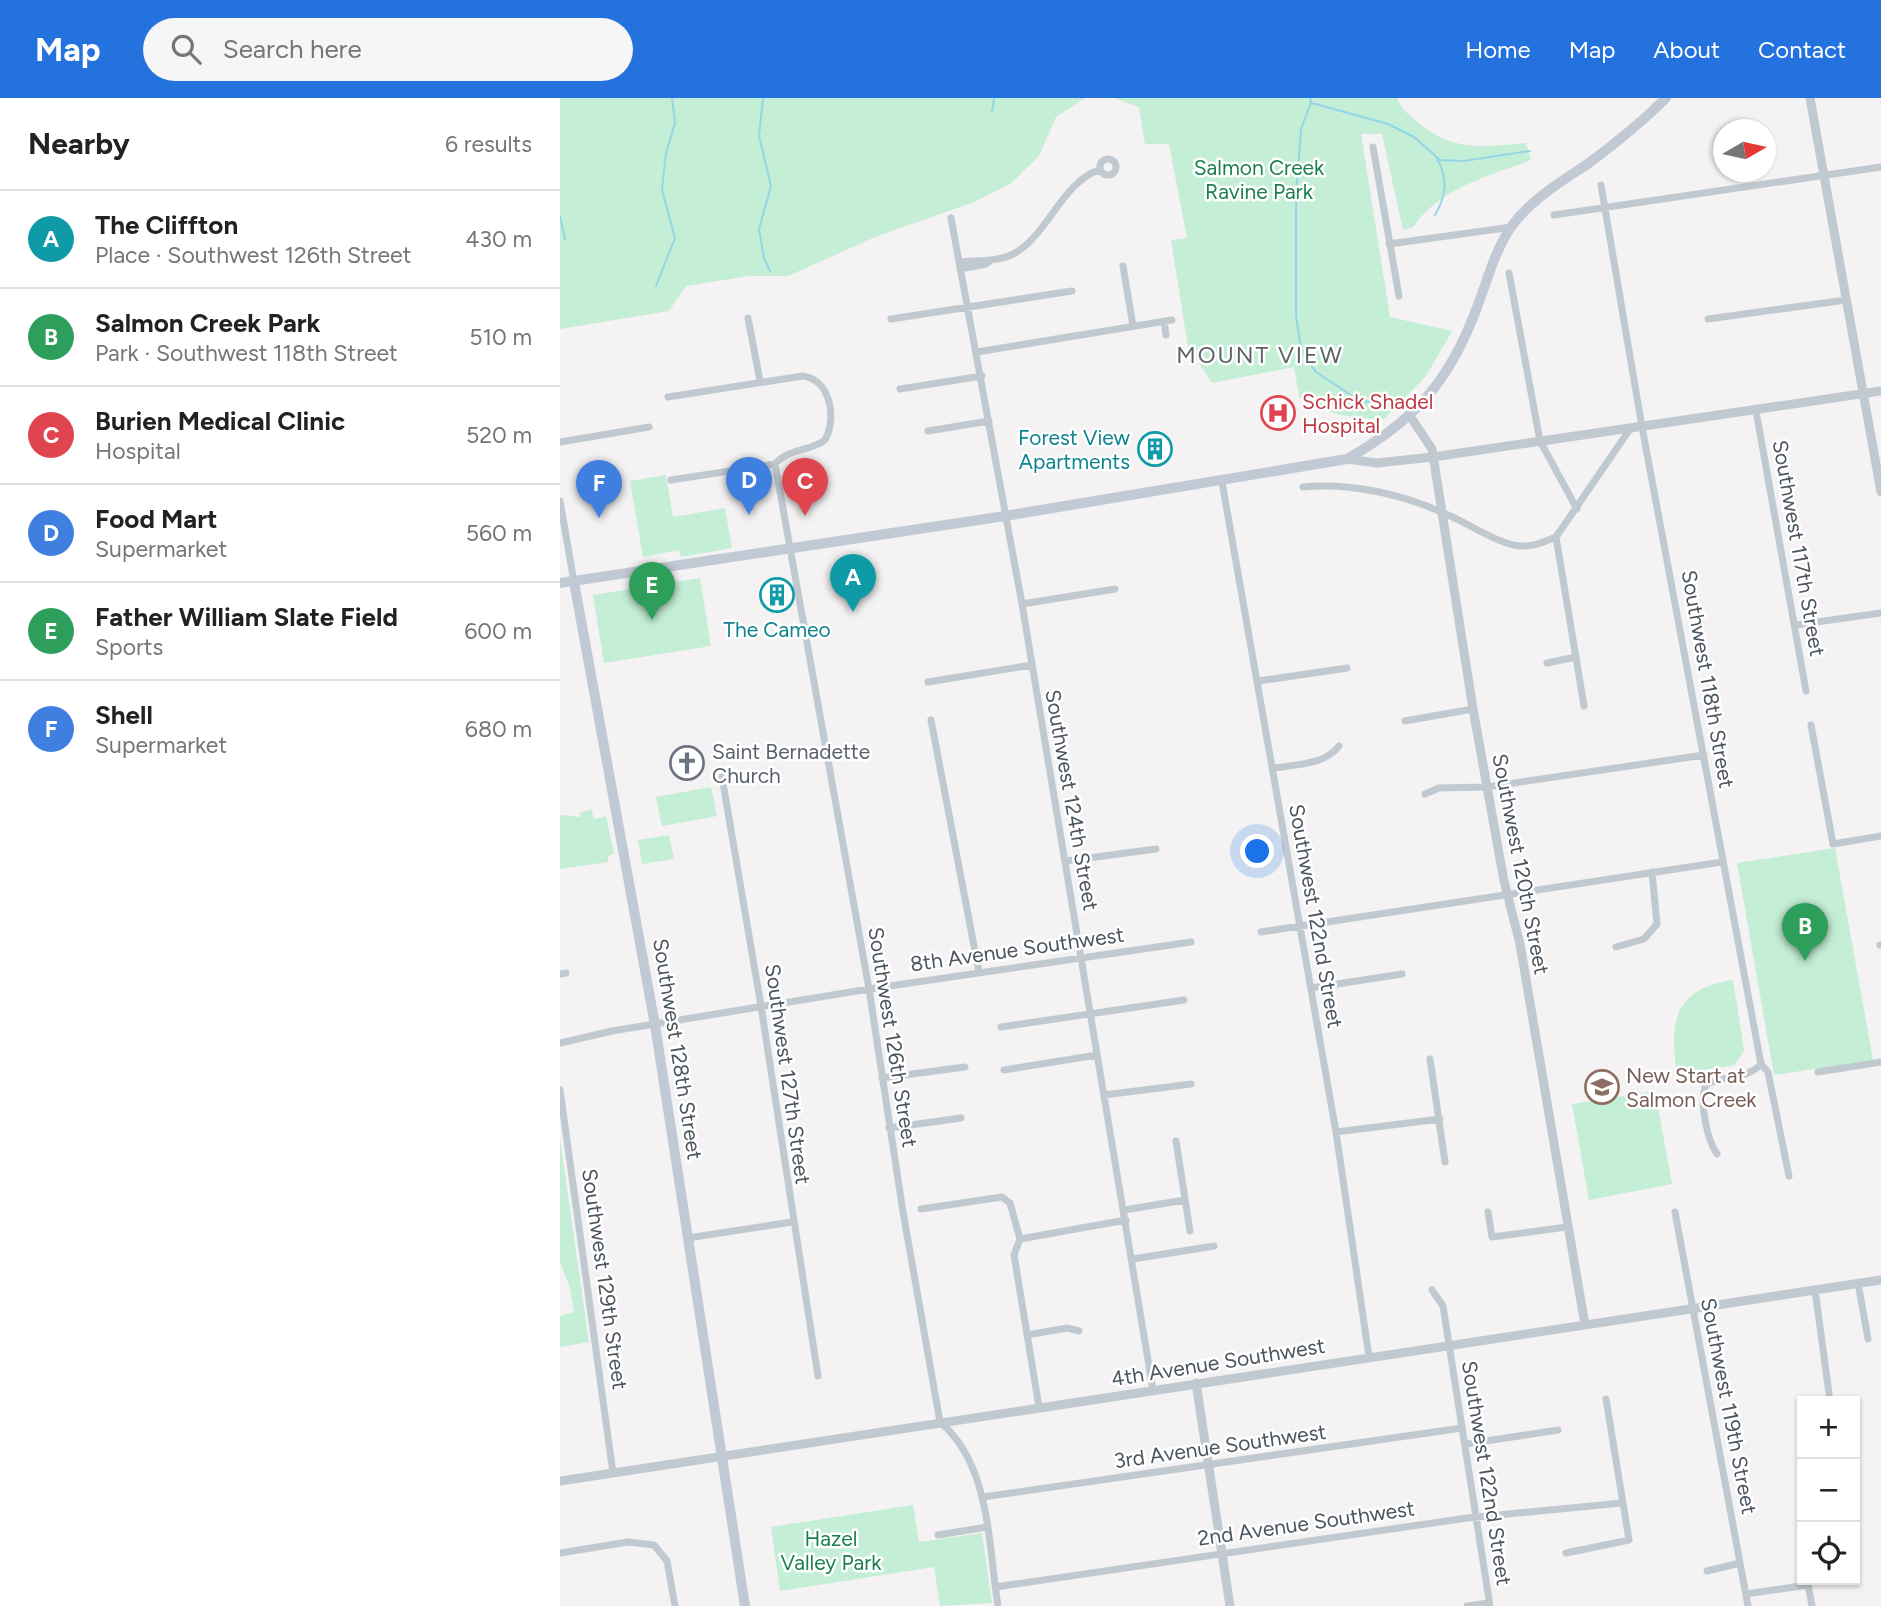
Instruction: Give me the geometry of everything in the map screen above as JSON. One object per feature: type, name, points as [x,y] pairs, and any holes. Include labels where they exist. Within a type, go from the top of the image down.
[{"type":"main road","points":[[560,583],[1005,516],[1347,459],[1380,440],[1426,401],[1457,357],[1489,272],[1512,227],[1546,191],[1634,129],[1666,98]]},
{"type":"main road","name":"Southwest 128th Street","points":[[574,582],[655,1025],[745,1606]]},
{"type":"street","points":[[1810,98],[1881,492]]},
{"type":"street","points":[[1373,147],[1399,296]]},
{"type":"street","points":[[1554,215],[1881,167]]},
{"type":"street","points":[[960,266],[986,264],[1026,245],[1080,182],[1100,170]]},
{"type":"street","name":"Southwest 118th Street","points":[[1601,185],[1642,427],[1722,862],[1761,1063],[1768,1072],[1788,1177]]},
{"type":"street","name":"Southwest 124th Street","points":[[951,218],[1022,604],[1153,1390]]},
{"type":"street","points":[[1390,244],[1512,227]]},
{"type":"street","points":[[1123,266],[1133,326]]},
{"type":"street","points":[[1509,273],[1540,441],[1577,509]]},
{"type":"street","points":[[891,319],[1072,291]]},
{"type":"street","points":[[1708,319],[1846,300]]},
{"type":"street","points":[[748,318],[760,382]]},
{"type":"street","points":[[977,352],[1168,321],[1166,335]]},
{"type":"street","points":[[900,389],[982,376]]},
{"type":"street","points":[[668,397],[810,377],[818,382],[829,404],[831,423],[825,440],[817,446],[788,453],[775,464],[671,480]]},
{"type":"street","points":[[1347,459],[1377,463],[1433,457],[1881,391]]},
{"type":"street","name":"Southwest 117th Street","points":[[1756,411],[1807,691]]},
{"type":"street","name":"Southwest 120th Street","points":[[1410,416],[1429,443],[1433,457],[1473,709],[1507,894],[1520,944],[1585,1325]]},
{"type":"street","points":[[928,430],[989,421]]},
{"type":"street","points":[[560,442],[649,427]]},
{"type":"street","points":[[1303,487],[1338,486],[1373,492],[1441,512],[1510,544],[1537,545],[1556,537],[1630,429]]},
{"type":"street","name":"Southwest 126th Street","points":[[775,464],[869,989],[889,1128],[940,1422],[958,1443],[983,1497],[998,1606]]},
{"type":"street","name":"Southwest 122nd Street","points":[[1222,481],[1336,1132],[1369,1357]]},
{"type":"street","name":"Southwest 128th Street","points":[[560,501],[574,582]]},
{"type":"street","points":[[1556,537],[1584,706]]},
{"type":"street","points":[[1022,604],[1115,589]]},
{"type":"street","points":[[1795,625],[1881,613]]},
{"type":"street","points":[[1547,663],[1576,657]]},
{"type":"street","points":[[928,682],[1032,665]]},
{"type":"street","points":[[1259,681],[1347,668]]},
{"type":"street","points":[[1405,721],[1473,709]]},
{"type":"street","points":[[930,720],[979,972]]},
{"type":"street","points":[[1811,725],[1833,844],[1881,836]]},
{"type":"street","points":[[1273,768],[1317,761],[1330,755],[1339,746]]},
{"type":"street","points":[[1425,794],[1439,788],[1487,787],[1704,755]]},
{"type":"street","name":"Southwest 127th Street","points":[[722,777],[761,1006],[792,1223],[818,1376]]},
{"type":"street","points":[[1066,861],[1156,849]]},
{"type":"street","points":[[1261,932],[1722,862]]},
{"type":"street","points":[[1616,947],[1644,939],[1657,925],[1652,872]]},
{"type":"street","name":"8th Avenue Southwest","points":[[560,1043],[761,1006],[1191,942]]},
{"type":"street","points":[[1311,988],[1402,974]]},
{"type":"street","points":[[1001,1027],[1184,1000]]},
{"type":"street","points":[[1004,1070],[1097,1055]]},
{"type":"street","points":[[1430,1059],[1445,1162]]},
{"type":"street","points":[[1818,1072],[1881,1062]]},
{"type":"street","points":[[1717,1154],[1712,1147],[1703,1091],[1713,1080],[1751,1074],[1761,1063]]},
{"type":"street","points":[[882,1078],[965,1067]]},
{"type":"street","points":[[1104,1095],[1191,1084]]},
{"type":"street","name":"Southwest 129th Street","points":[[560,1090],[613,1473]]},
{"type":"street","points":[[889,1128],[961,1118]]},
{"type":"street","points":[[1336,1132],[1440,1119]]},
{"type":"street","points":[[1176,1141],[1190,1231]]},
{"type":"street","points":[[922,1209],[1002,1197],[1010,1203],[1020,1239],[1014,1255],[1039,1407]]},
{"type":"street","points":[[1124,1210],[1185,1200]]},
{"type":"street","points":[[1488,1212],[1492,1237],[1567,1227]]},
{"type":"street","name":"Southwest 119th Street","points":[[1675,1212],[1748,1606]]},
{"type":"street","points":[[1020,1239],[1126,1220]]},
{"type":"street","points":[[688,1238],[792,1223]]},
{"type":"street","points":[[1132,1259],[1214,1246]]},
{"type":"street","name":"4th Avenue Southwest","points":[[560,1481],[1881,1280]]},
{"type":"street","points":[[1858,1283],[1868,1339]]},
{"type":"street","name":"Southwest 122nd Street","points":[[1432,1290],[1443,1306],[1490,1604]]},
{"type":"street","points":[[1815,1290],[1829,1396]]},
{"type":"street","points":[[1027,1335],[1067,1328],[1079,1331]]},
{"type":"street","points":[[1196,1383],[1230,1606]]},
{"type":"street","points":[[1566,1553],[1629,1540],[1606,1399]]},
{"type":"street","name":"3rd Avenue Southwest","points":[[983,1497],[1462,1428]]},
{"type":"street","points":[[1466,1444],[1558,1430]]},
{"type":"street","name":"2nd Avenue Southwest","points":[[995,1587],[1222,1552],[1622,1503]]},
{"type":"street","points":[[938,1535],[987,1527]]},
{"type":"street","points":[[560,1553],[639,1542],[653,1545],[667,1561],[675,1606]]},
{"type":"street","points":[[1707,1571],[1740,1563]]},
{"type":"street","points":[[1746,1594],[1808,1585],[1812,1606]]},
{"type":"street","points":[[1467,1606],[1490,1604]]},
{"type":"green space","points":[[560,98],[1085,98],[1056,117],[1039,156],[1010,184],[974,202],[875,237],[788,276],[749,276],[686,286],[669,311],[560,329]]},
{"type":"green space","name":"Salmon Creek Ravine Park","points":[[1114,98],[1397,98],[1408,114],[1443,138],[1456,143],[1482,146],[1526,143],[1531,160],[1451,193],[1424,213],[1413,227],[1403,230],[1382,134],[1361,134],[1390,317],[1452,331],[1426,376],[1384,419],[1351,417],[1318,408],[1299,397],[1294,367],[1212,383],[1188,347],[1171,240],[1187,238],[1169,144],[1145,144],[1139,107]]},
{"type":"green space","points":[[666,475],[673,517],[725,508],[732,548],[681,557],[679,550],[643,557],[630,481]]},
{"type":"green space","points":[[700,578],[711,646],[604,663],[593,595]]},
{"type":"green space","points":[[711,787],[717,816],[662,826],[656,797]]},
{"type":"green space","points":[[591,809],[594,819],[606,816],[614,853],[608,856],[608,862],[560,869],[560,815],[580,817],[580,813]]},
{"type":"green space","points":[[669,835],[674,859],[642,864],[638,840]]},
{"type":"green space","points":[[1835,848],[1873,1060],[1774,1075],[1737,863]]},
{"type":"green space","points":[[1733,980],[1744,1050],[1735,1065],[1677,1074],[1674,1038],[1680,1010],[1698,991],[1713,984]]},
{"type":"green space","points":[[1655,1091],[1672,1184],[1589,1200],[1572,1104]]},
{"type":"green space","points":[[560,1139],[589,1342],[560,1347],[560,1316],[574,1312],[570,1288],[560,1262]]},
{"type":"green space","name":"Hazel Valley Park","points":[[913,1505],[919,1542],[982,1533],[992,1603],[940,1606],[934,1567],[780,1591],[771,1527]]},
{"type":"waterway","points":[[656,286],[675,238],[662,190],[666,153],[675,123],[672,98]]},
{"type":"waterway","points":[[763,98],[759,136],[771,186],[759,229],[764,258],[770,271]]},
{"type":"waterway","points":[[992,111],[994,98]]},
{"type":"waterway","points":[[1310,98],[1311,103],[1301,129],[1296,197],[1296,317],[1300,342],[1305,357],[1316,372],[1360,401],[1384,403],[1402,399]]},
{"type":"waterway","points":[[1312,103],[1388,124],[1414,137],[1440,160],[1463,161],[1530,151]]},
{"type":"waterway","points":[[1435,215],[1444,193],[1443,172],[1436,157]]},
{"type":"waterway","points":[[560,216],[565,239]]},
{"type":"place","name":"Schick Shadel Hospital","points":[[1278,413]]},
{"type":"place","name":"Forest View Apartments","points":[[1155,449]]},
{"type":"place","name":"Food Mart","points":[[749,515]]},
{"type":"place","name":"Burien Medical Clinic","points":[[805,516]]},
{"type":"place","name":"Shell","points":[[599,518]]},
{"type":"place","name":"The Cameo","points":[[777,595]]},
{"type":"place","name":"The Cliffton","points":[[853,612]]},
{"type":"place","name":"Father William Slate Field","points":[[652,620]]},
{"type":"place","name":"Saint Bernadette Church","points":[[687,763]]},
{"type":"place","name":"Salmon Creek Park","points":[[1805,961]]},
{"type":"place","name":"New Start at Salmon Creek","points":[[1602,1087]]},
{"type":"district","name":"MOUNT VIEW","points":[[1260,355]]}]
